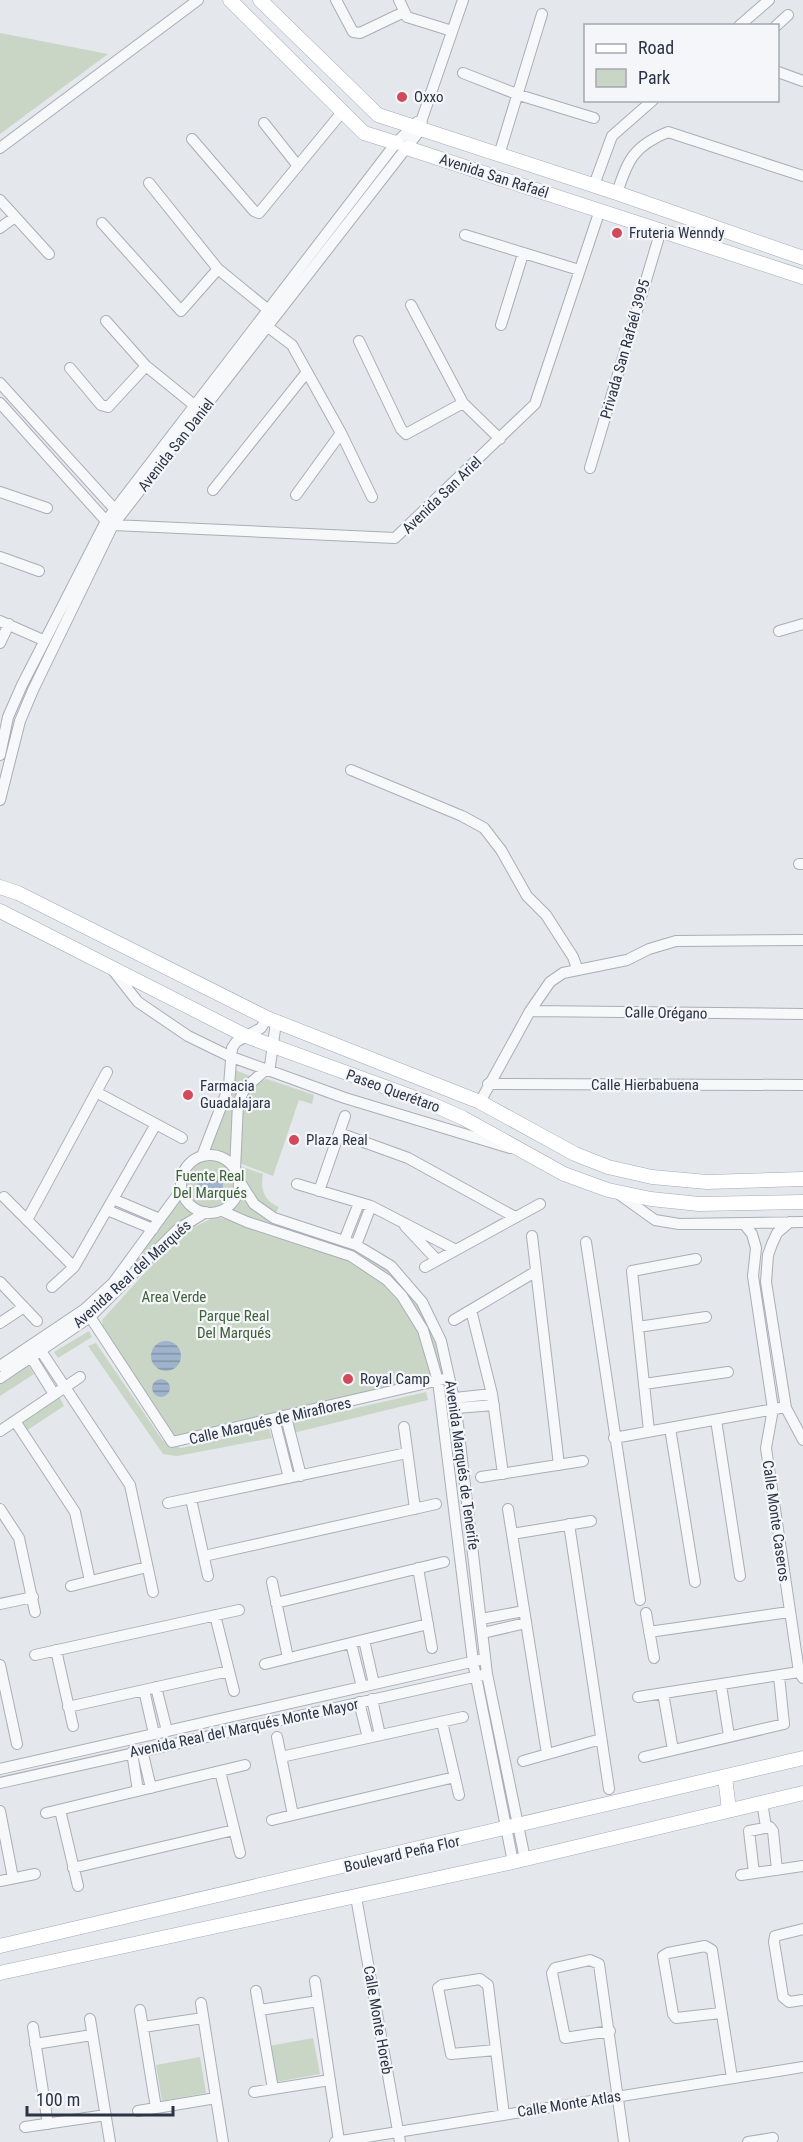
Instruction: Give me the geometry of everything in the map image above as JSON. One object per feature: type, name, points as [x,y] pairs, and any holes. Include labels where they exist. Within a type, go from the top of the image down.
[{"type":"main road","name":"Avenida San Rafaél","points":[[230,0],[363,133],[803,277]]},
{"type":"main road","name":"Avenida San Rafaél","points":[[260,0],[378,115],[417,125],[803,258]]},
{"type":"main road","name":"Paseo Querétaro","points":[[0,887],[18,893],[272,1020],[480,1102],[575,1154],[608,1167],[652,1177],[707,1182],[803,1179]]},
{"type":"main road","name":"Paseo Querétaro","points":[[0,911],[246,1036],[429,1103],[463,1118],[564,1174],[615,1192],[699,1204],[803,1202]]},
{"type":"main road","name":"Boulevard Peña Flor","points":[[0,1946],[512,1828],[803,1758]]},
{"type":"main road","points":[[725,1777],[729,1810]]},
{"type":"main road","name":"Boulevard Peña Flor","points":[[0,1973],[519,1861],[803,1793]]},
{"type":"main road","points":[[17,1943],[22,1968]]},
{"type":"street","points":[[0,148],[198,0]]},
{"type":"street","points":[[336,0],[353,32],[360,33],[404,12]]},
{"type":"street","points":[[399,0],[407,17],[452,31]]},
{"type":"street","name":"Avenida San Daniel","points":[[0,800],[27,688],[43,640],[110,523],[417,125],[463,0]]},
{"type":"street","points":[[741,24],[769,0]]},
{"type":"street","points":[[258,27],[274,13]]},
{"type":"street","points":[[500,155],[542,14]]},
{"type":"street","points":[[778,24],[788,15]]},
{"type":"street","points":[[463,73],[519,95],[594,118]]},
{"type":"street","points":[[779,73],[803,81]]},
{"type":"street","points":[[594,185],[612,136],[651,102]]},
{"type":"street","points":[[192,139],[254,211],[259,213],[343,111]]},
{"type":"street","points":[[264,123],[298,166]]},
{"type":"street","points":[[617,193],[630,157],[650,140],[668,132],[803,176]]},
{"type":"street","points":[[149,183],[218,269],[271,313]]},
{"type":"street","points":[[0,200],[49,254]]},
{"type":"street","name":"Avenida San Ariel","points":[[110,523],[125,527],[395,538],[536,404],[600,210]]},
{"type":"street","points":[[0,228],[15,217]]},
{"type":"street","points":[[102,223],[181,311],[218,269]]},
{"type":"street","name":"Privada San Rafaél 3995","points":[[590,468],[660,230]]},
{"type":"street","points":[[465,235],[579,270]]},
{"type":"street","points":[[775,268],[780,251]]},
{"type":"street","points":[[501,325],[524,254]]},
{"type":"street","points":[[411,305],[463,403],[500,439]]},
{"type":"street","points":[[106,321],[146,366],[198,409]]},
{"type":"street","points":[[264,323],[292,345],[341,433],[372,497]]},
{"type":"street","points":[[359,340],[401,429],[406,434],[463,403]]},
{"type":"street","points":[[70,368],[102,405],[108,407],[146,366]]},
{"type":"street","points":[[213,490],[307,372]]},
{"type":"street","points":[[0,383],[117,513],[125,527]]},
{"type":"street","points":[[0,403],[110,523]]},
{"type":"street","points":[[296,495],[341,433]]},
{"type":"street","points":[[0,492],[47,508]]},
{"type":"street","name":"Avenida San Daniel","points":[[0,755],[8,717],[27,688],[110,523]]},
{"type":"street","points":[[0,557],[39,571]]},
{"type":"street","points":[[0,643],[4,622],[43,640]]},
{"type":"street","points":[[779,631],[803,624]]},
{"type":"street","points":[[351,770],[462,816],[484,828],[501,850],[527,896],[546,915],[573,957],[577,968]]},
{"type":"street","points":[[480,1102],[530,1011],[550,982],[563,973],[577,968],[601,967],[627,960],[650,949],[676,941],[803,940]]},
{"type":"street","points":[[108,964],[138,1002],[188,1036],[229,1056],[267,1071],[524,1152]]},
{"type":"street","name":"Calle Orégano","points":[[530,1011],[803,1014]]},
{"type":"street","points":[[202,1156],[229,1086],[229,1056],[236,1042],[272,1020]]},
{"type":"street","points":[[237,1175],[221,1158],[202,1156],[189,1163],[182,1175],[181,1190],[188,1204],[206,1212],[222,1211],[235,1197],[237,1175],[238,1103],[245,1088],[267,1071],[272,1061],[272,1020]]},
{"type":"street","points":[[27,1220],[107,1072]]},
{"type":"street","name":"Calle Hierbabuena","points":[[488,1084],[803,1085]]},
{"type":"street","points":[[96,1092],[182,1138]]},
{"type":"street","points":[[319,1191],[345,1116]]},
{"type":"street","points":[[52,1287],[74,1267],[156,1124]]},
{"type":"street","points":[[339,1133],[408,1158],[515,1217]]},
{"type":"street","name":"Avenida Marqués de Tenerife","points":[[237,1175],[254,1204],[263,1212],[274,1218],[356,1245],[391,1266],[418,1295],[441,1341],[455,1403],[482,1619],[486,1659],[482,1676]]},
{"type":"street","points":[[297,1184],[371,1206],[456,1250]]},
{"type":"street","name":"Avenida Real del Marqués","points":[[0,1366],[87,1313],[181,1190]]},
{"type":"street","points":[[615,1192],[655,1220],[679,1224],[803,1222]]},
{"type":"street","points":[[3,1197],[74,1267]]},
{"type":"street","points":[[113,1199],[157,1224]]},
{"type":"street","points":[[344,1241],[359,1203]]},
{"type":"street","points":[[425,1267],[540,1204]]},
{"type":"street","points":[[356,1245],[371,1206]]},
{"type":"street","points":[[107,1210],[157,1224]]},
{"type":"street","name":"Avenida Marqués de Tenerife","points":[[222,1211],[247,1222],[351,1256],[387,1280],[402,1296],[423,1330],[438,1380],[474,1662],[482,1676],[519,1861]]},
{"type":"street","name":"Avenida Real del Marqués","points":[[0,1378],[36,1354],[87,1313],[178,1229],[206,1212]]},
{"type":"street","points":[[396,1217],[437,1260]]},
{"type":"street","points":[[790,1222],[777,1233],[770,1250],[766,1282],[786,1408],[803,1440]]},
{"type":"street","name":"Calle Monte Caseros","points":[[744,1224],[752,1234],[756,1248],[753,1276],[773,1409],[766,1448],[789,1612],[801,1675]]},
{"type":"street","points":[[532,1236],[560,1464]]},
{"type":"street","points":[[586,1242],[640,1600]]},
{"type":"street","points":[[649,1431],[632,1270],[696,1259]]},
{"type":"street","points":[[454,1320],[535,1272]]},
{"type":"street","points":[[0,1282],[37,1321]]},
{"type":"street","points":[[0,1323],[24,1307]]},
{"type":"street","points":[[471,1310],[492,1394],[502,1474]]},
{"type":"street","name":"Calle Marqués de Miraflores","points":[[87,1313],[172,1442],[451,1378]]},
{"type":"street","points":[[638,1327],[706,1317]]},
{"type":"street","points":[[36,1354],[58,1391],[130,1485],[153,1592]]},
{"type":"street","points":[[644,1384],[728,1372]]},
{"type":"street","points":[[0,1431],[80,1377]]},
{"type":"street","points":[[455,1403],[492,1394]]},
{"type":"street","points":[[455,1403],[494,1405]]},
{"type":"street","points":[[614,1438],[786,1408]]},
{"type":"street","points":[[280,1418],[301,1476]]},
{"type":"street","points":[[280,1418],[289,1478]]},
{"type":"street","points":[[716,1420],[740,1576]]},
{"type":"street","points":[[15,1421],[75,1512],[90,1581]]},
{"type":"street","points":[[404,1427],[415,1509]]},
{"type":"street","points":[[670,1428],[695,1582]]},
{"type":"street","points":[[168,1503],[408,1453]]},
{"type":"street","points":[[481,1477],[583,1461]]},
{"type":"street","points":[[191,1499],[208,1576]]},
{"type":"street","points":[[204,1557],[436,1504]]},
{"type":"street","points":[[0,1509],[19,1538],[35,1612]]},
{"type":"street","points":[[508,1509],[547,1754]]},
{"type":"street","points":[[512,1534],[591,1521]]},
{"type":"street","points":[[569,1524],[609,1789]]},
{"type":"street","points":[[276,1603],[444,1562]]},
{"type":"street","points":[[71,1586],[147,1567]]},
{"type":"street","points":[[418,1568],[432,1648]]},
{"type":"street","points":[[272,1582],[288,1658]]},
{"type":"street","points":[[0,1604],[33,1597]]},
{"type":"street","points":[[35,1655],[239,1611]]},
{"type":"street","points":[[482,1619],[524,1611]]},
{"type":"street","points":[[649,1632],[789,1612]]},
{"type":"street","points":[[646,1613],[654,1658]]},
{"type":"street","points":[[215,1615],[234,1691]]},
{"type":"street","points":[[483,1633],[526,1623]]},
{"type":"street","points":[[265,1664],[428,1624]]},
{"type":"street","points":[[364,1640],[374,1684]]},
{"type":"street","points":[[351,1643],[362,1687]]},
{"type":"street","points":[[56,1650],[72,1726]]},
{"type":"street","name":"Avenida Real del Marqués Monte Mayor","points":[[0,1769],[486,1659]]},
{"type":"street","points":[[0,1665],[17,1744]]},
{"type":"street","points":[[68,1707],[229,1671]]},
{"type":"street","points":[[638,1697],[779,1676],[801,1675]]},
{"type":"street","name":"Avenida Real del Marqués Monte Mayor","points":[[0,1783],[257,1724],[482,1676]]},
{"type":"street","points":[[644,1757],[784,1724],[779,1676]]},
{"type":"street","points":[[721,1685],[729,1737]]},
{"type":"street","points":[[156,1687],[166,1731]]},
{"type":"street","points":[[144,1690],[154,1734]]},
{"type":"street","points":[[663,1693],[673,1750]]},
{"type":"street","points":[[372,1699],[380,1735]]},
{"type":"street","points":[[359,1702],[368,1738]]},
{"type":"street","points":[[255,1711],[257,1724]]},
{"type":"street","points":[[281,1757],[463,1718]]},
{"type":"street","points":[[0,1723],[12,1720]]},
{"type":"street","points":[[442,1722],[459,1795]]},
{"type":"street","points":[[276,1737],[293,1815]]},
{"type":"street","points":[[523,1761],[601,1739]]},
{"type":"street","points":[[137,1751],[151,1788]]},
{"type":"street","points":[[137,1751],[138,1791]]},
{"type":"street","points":[[46,1813],[245,1765]]},
{"type":"street","points":[[220,1771],[240,1853]]},
{"type":"street","points":[[272,1820],[455,1778]]},
{"type":"street","points":[[762,1803],[777,1870]]},
{"type":"street","points":[[60,1810],[78,1887]]},
{"type":"street","points":[[1,1817],[14,1878]]},
{"type":"street","points":[[754,1873],[749,1832],[769,1828]]},
{"type":"street","points":[[74,1868],[234,1830]]},
{"type":"street","points":[[741,1875],[803,1866]]},
{"type":"street","points":[[0,1881],[35,1874]]},
{"type":"street","name":"Calle Monte Horeb","points":[[356,1897],[399,2137]]},
{"type":"street","points":[[803,1929],[779,1933],[775,1936],[774,1942],[783,1997],[789,2002],[803,2000]]},
{"type":"street","points":[[721,2013],[676,2018],[673,2014],[663,1956],[668,1953],[710,1947],[732,2078]]},
{"type":"street","points":[[610,2031],[565,2038],[552,1973],[555,1968],[590,1960],[599,1964],[610,2031],[624,2142]]},
{"type":"street","points":[[496,2050],[451,2054],[438,1988],[442,1985],[485,1980],[496,2050],[504,2115]]},
{"type":"street","points":[[315,1981],[337,2142]]},
{"type":"street","points":[[256,1991],[273,2089]]},
{"type":"street","points":[[260,2010],[318,2001]]},
{"type":"street","points":[[201,2003],[223,2142]]},
{"type":"street","points":[[140,2010],[156,2108]]},
{"type":"street","points":[[143,2027],[203,2018]]},
{"type":"street","points":[[90,2019],[110,2142]]},
{"type":"street","points":[[33,2027],[48,2124]]},
{"type":"street","points":[[35,2044],[92,2035]]},
{"type":"street","name":"Calle Monte Atlas","points":[[337,2142],[399,2137],[504,2115],[803,2067]]},
{"type":"street","points":[[254,2092],[330,2080]]},
{"type":"street","points":[[138,2111],[216,2098]]},
{"type":"street","points":[[26,2127],[106,2115]]},
{"type":"street","points":[[748,2142],[773,2138]]},
{"type":"green space","points":[[0,33],[108,54],[0,134]]},
{"type":"green space","points":[[235,1070],[253,1077],[244,1086],[232,1161],[220,1153],[205,1153]]},
{"type":"green space","points":[[267,1079],[314,1095],[312,1104],[299,1100],[273,1176],[237,1162],[238,1113],[247,1092],[255,1084]]},
{"type":"green space","name":"Fuente Real Del Marqués","points":[[205,1160],[215,1160],[228,1167],[235,1180],[235,1190],[228,1203],[215,1210],[205,1210],[196,1206],[189,1199],[185,1190],[185,1180],[189,1171],[196,1164]]},
{"type":"green space","points":[[237,1165],[263,1174],[264,1194],[279,1207],[274,1217],[250,1195]]},
{"type":"green space","points":[[239,1183],[252,1205],[373,1255],[421,1303],[449,1376],[438,1378],[425,1330],[371,1267],[225,1210],[236,1198]]},
{"type":"green space","points":[[179,1198],[192,1214],[175,1227],[92,1313]]},
{"type":"green space","name":"Parque Real Del Marqués","points":[[215,1217],[246,1223],[350,1257],[387,1281],[423,1331],[437,1380],[172,1441],[103,1327],[102,1320],[181,1233]]},
{"type":"green space","points":[[89,1331],[92,1337],[58,1358],[54,1352]]},
{"type":"green space","points":[[96,1343],[163,1441],[181,1448],[269,1429],[272,1438],[177,1456],[163,1454],[88,1346]]},
{"type":"green space","points":[[27,1363],[34,1374],[0,1396],[0,1381]]},
{"type":"green space","points":[[426,1392],[428,1400],[293,1433],[291,1423]]},
{"type":"green space","points":[[59,1396],[64,1406],[26,1431],[19,1422]]},
{"type":"green space","points":[[313,2038],[320,2074],[276,2082],[269,2046]]},
{"type":"green space","points":[[200,2057],[206,2093],[162,2101],[156,2065]]},
{"type":"water","points":[[210,1173],[219,1177],[223,1186],[219,1195],[210,1199],[201,1195],[197,1186],[201,1177]]},
{"type":"water","points":[[166,1341],[177,1345],[181,1356],[177,1367],[166,1371],[155,1367],[151,1356],[155,1345]]},
{"type":"water","points":[[157,1379],[165,1379],[170,1384],[168,1395],[157,1397],[152,1392],[152,1384]]},
{"type":"place","name":"Oxxo","points":[[402,97]]},
{"type":"place","name":"Fruteria Wenndy","points":[[617,233]]},
{"type":"place","name":"Farmacia Guadalajara","points":[[188,1095]]},
{"type":"place","name":"Plaza Real","points":[[294,1140]]},
{"type":"place","name":"Royal Camp","points":[[348,1379]]},
{"type":"park label","name":"Area Verde","points":[[174,1297]]}]
